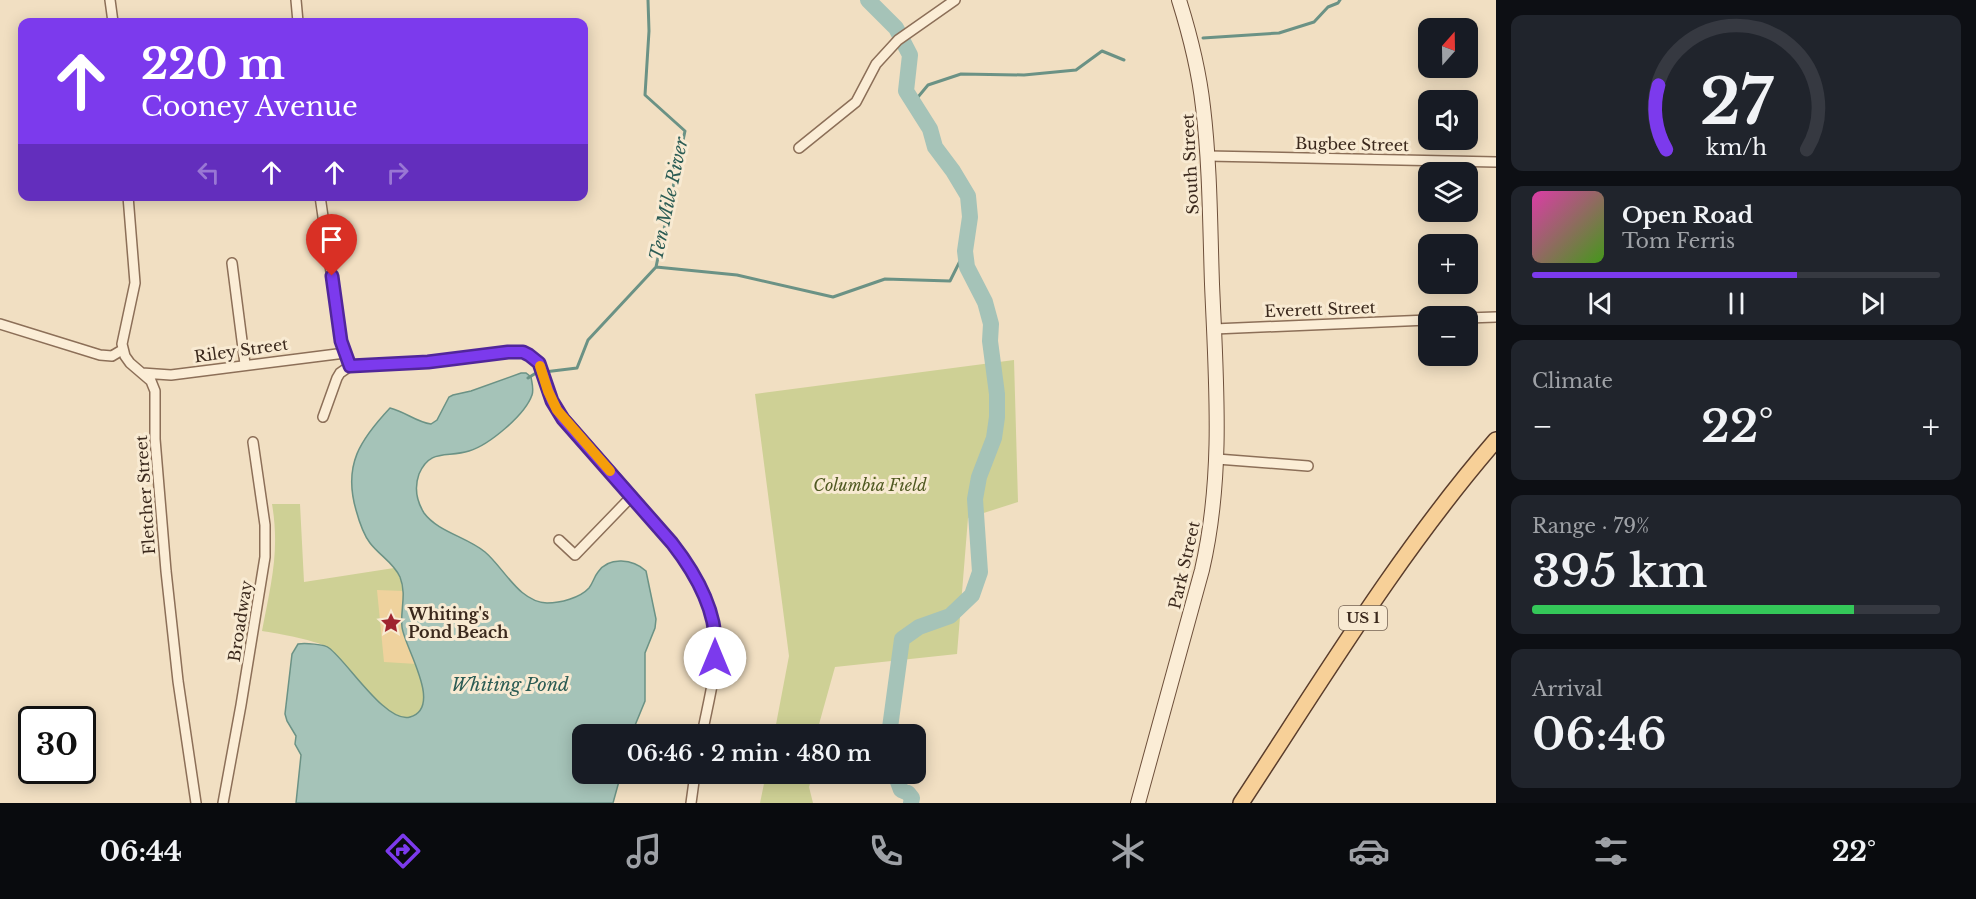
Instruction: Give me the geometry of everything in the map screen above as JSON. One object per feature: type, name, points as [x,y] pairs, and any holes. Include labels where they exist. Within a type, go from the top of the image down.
[{"type":"main road","name":"South Street","points":[[1179,0],[1200,84],[1207,156],[1214,329]]},
{"type":"main road","name":"Park Street","points":[[1138,803],[1205,559],[1214,501],[1217,459],[1214,329]]},
{"type":"main road","name":"US 1","points":[[1240,803],[1405,555],[1450,495],[1496,440]]},
{"type":"street","points":[[110,0],[112,18]]},
{"type":"street","points":[[296,0],[298,18]]},
{"type":"street","points":[[799,148],[856,102],[876,64],[901,39],[955,0]]},
{"type":"street","name":"Bugbee Street","points":[[1207,156],[1496,162]]},
{"type":"street","points":[[0,324],[100,355],[112,356],[122,350],[122,336],[135,283],[128,201]]},
{"type":"street","points":[[321,201],[334,296],[350,366]]},
{"type":"street","points":[[232,263],[245,364]]},
{"type":"street","points":[[1478,318],[1496,317]]},
{"type":"street","name":"Everett Street","points":[[1214,329],[1418,320]]},
{"type":"street","name":"Fletcher Street","points":[[122,350],[130,363],[151,381],[155,391],[155,439],[166,571],[182,712],[196,803]]},
{"type":"street","name":"Riley Street","points":[[141,373],[171,375],[345,352]]},
{"type":"street","points":[[323,417],[340,372],[350,366],[517,352],[535,359],[542,371],[552,401],[563,419],[687,562],[706,599],[715,627],[716,645],[704,724]]},
{"type":"street","name":"Broadway","points":[[223,803],[265,557],[265,525],[253,442]]},
{"type":"street","points":[[1217,459],[1308,466]]},
{"type":"street","points":[[559,540],[575,555],[632,496]]},
{"type":"street","points":[[690,803],[693,784]]},
{"type":"green space","name":"Columbia Field","points":[[1014,360],[1018,502],[968,518],[957,654],[835,667],[819,724],[776,724],[789,656],[755,394]]},
{"type":"green space","points":[[272,504],[300,504],[304,582],[394,568],[399,575],[403,589],[402,629],[423,686],[421,712],[408,718],[399,717],[388,711],[325,646],[262,631],[275,552]]},
{"type":"green space","points":[[764,784],[810,784],[813,803],[760,803]]},
{"type":"sand","name":"Whiting's Pond Beach","points":[[377,590],[404,591],[402,627],[417,664],[384,662]]},
{"type":"water","name":"Whiting Pond","points":[[521,373],[526,373],[531,377],[533,388],[532,395],[522,411],[486,443],[469,451],[434,457],[423,466],[417,479],[416,489],[419,503],[430,520],[485,552],[520,591],[537,601],[558,602],[580,595],[589,588],[603,567],[615,561],[635,564],[646,571],[656,619],[655,628],[645,653],[645,701],[636,724],[572,724],[572,784],[618,784],[613,803],[296,803],[301,755],[295,744],[296,736],[285,714],[292,654],[298,644],[329,648],[379,702],[400,717],[410,717],[419,711],[423,702],[423,689],[402,627],[403,590],[400,577],[394,567],[368,539],[361,527],[356,510],[352,494],[352,480],[357,454],[370,431],[390,408],[431,424],[437,420],[449,397]]},
{"type":"waterway","name":"Ten Mile River","points":[[528,378],[536,373],[577,368],[588,340],[656,267],[685,131],[645,95],[649,31],[648,0]]},
{"type":"waterway","name":"Ten Mile River","points":[[868,0],[896,28],[910,55],[906,91],[930,129],[935,147],[968,196],[970,217],[965,251],[967,267],[985,302],[991,324],[990,341],[997,394],[994,438],[979,477],[975,499],[980,572],[972,595],[950,616],[919,627],[902,639],[890,724]]},
{"type":"waterway","points":[[1203,38],[1279,33],[1314,22],[1328,7],[1340,0]]},
{"type":"waterway","points":[[913,103],[928,85],[961,74],[1024,75],[1076,70],[1102,51],[1124,60]]},
{"type":"waterway","points":[[656,267],[737,275],[833,297],[885,279],[950,281],[965,251]]},
{"type":"waterway","name":"Ten Mile River","points":[[899,784],[901,790],[912,798],[911,803]]},
{"type":"slow traffic","points":[[540,366],[552,401],[563,419],[610,471]]},
{"type":"place","name":"Whiting's Pond Beach","points":[[391,623]]},
{"type":"route","points":[[332,276],[341,341],[350,366],[428,362],[508,352],[523,352],[535,359],[539,363],[552,401],[563,419],[687,562],[706,599],[715,627],[715,658]]}]
